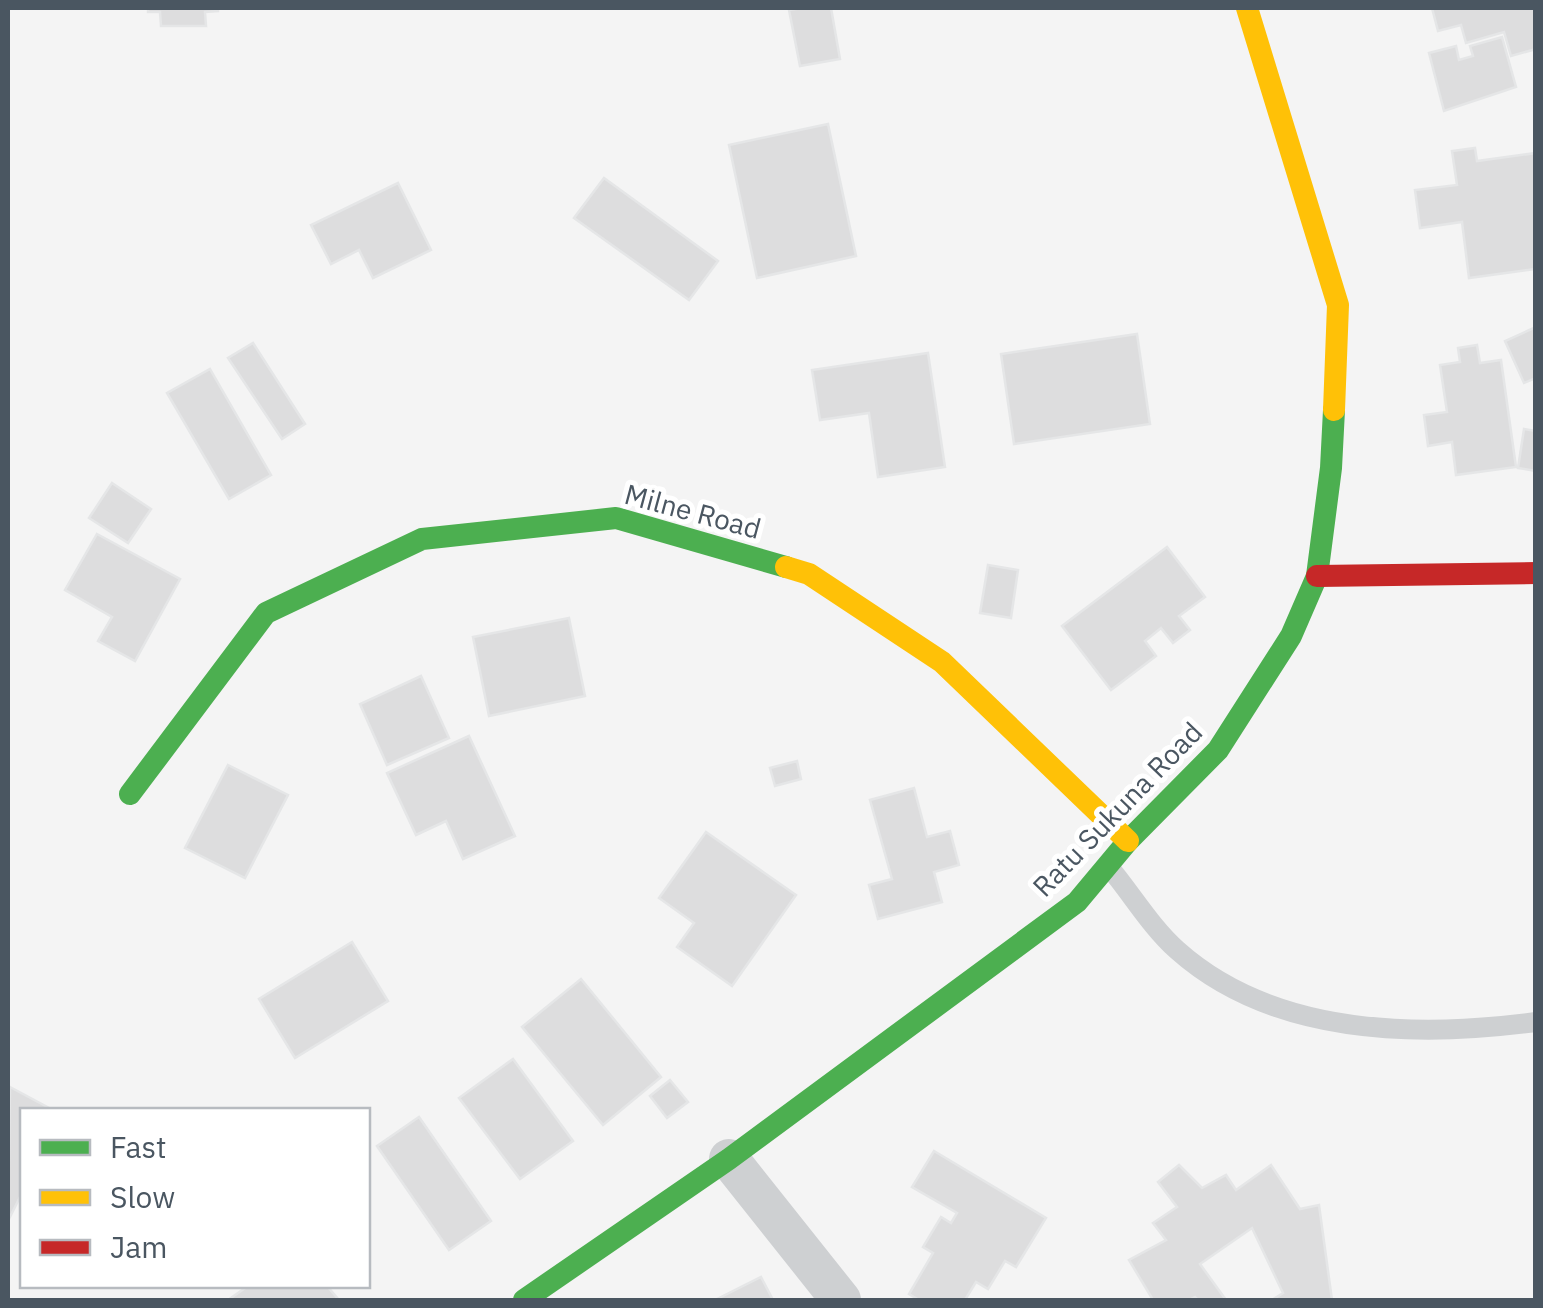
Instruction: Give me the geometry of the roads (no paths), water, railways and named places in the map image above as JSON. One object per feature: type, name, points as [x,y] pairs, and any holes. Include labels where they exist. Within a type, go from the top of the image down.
[{"type":"main road","name":"Ratu Sukuna Road","points":[[524,1300],[730,1159],[1077,902],[1128,841],[1218,750],[1291,636],[1317,576],[1331,468],[1338,305],[1247,8]]},
{"type":"main road","name":"Milne Road","points":[[130,794],[266,613],[422,539],[616,518],[810,574],[942,662],[1128,841]]},
{"type":"main road","points":[[1317,576],[1536,574]]},
{"type":"street","points":[[730,1159],[841,1300]]},
{"type":"lane","points":[[1108,865],[1176,950],[1237,990],[1298,1014],[1380,1028],[1474,1030],[1536,1022]]}]
